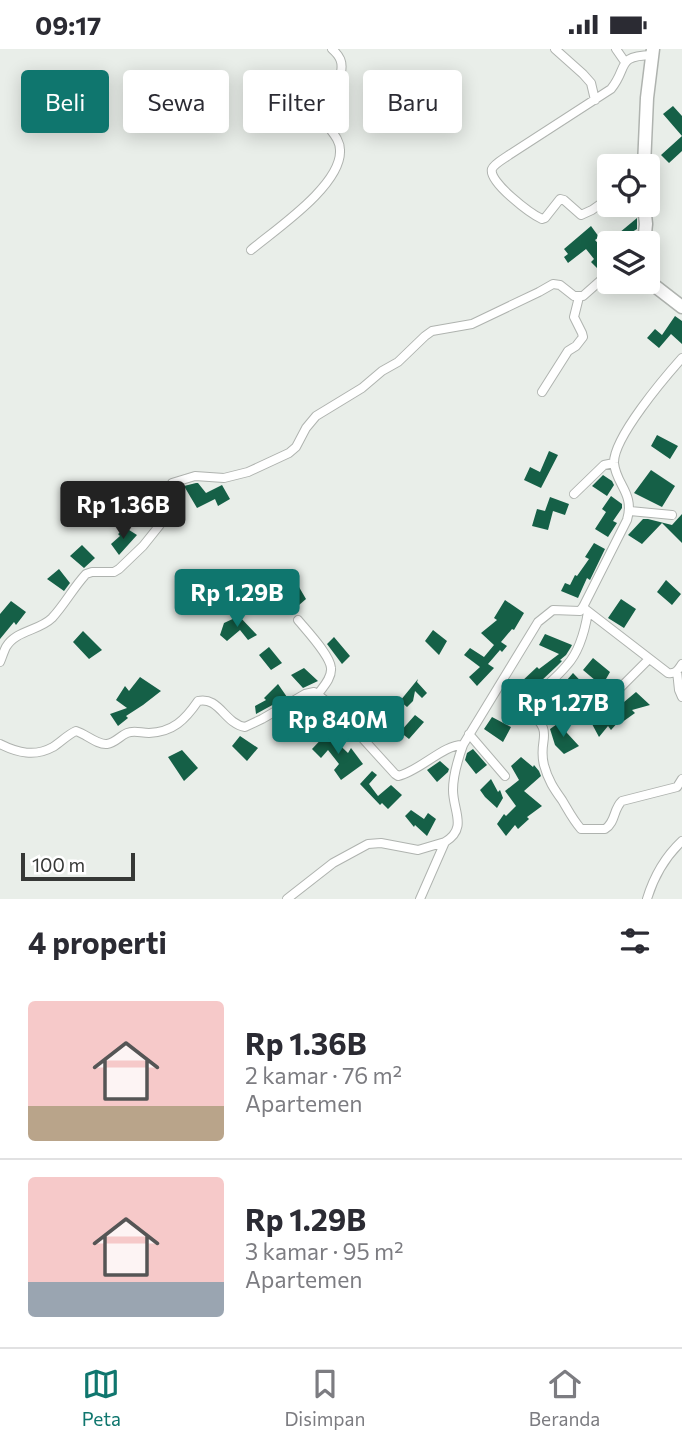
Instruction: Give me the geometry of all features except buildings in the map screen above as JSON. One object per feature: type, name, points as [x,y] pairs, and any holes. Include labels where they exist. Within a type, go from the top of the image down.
[{"type":"street","points":[[251,250],[308,203],[337,169],[341,148],[324,122],[321,111],[341,72],[341,58],[332,49]]},
{"type":"street","points":[[555,49],[591,83],[595,100]]},
{"type":"street","points":[[616,49],[625,62]]},
{"type":"street","points":[[597,206],[581,215],[560,199],[542,219],[519,204],[498,183],[492,169],[611,89],[625,62],[635,55],[652,52],[645,154]]},
{"type":"street","points":[[0,662],[12,640],[50,620],[86,574],[114,572],[135,554],[159,526],[167,512],[170,487],[174,483],[195,476],[224,478],[248,472],[289,453],[296,447],[316,416],[398,362],[432,331],[472,324],[553,284],[560,285],[579,297],[597,284]]},
{"type":"street","points":[[660,290],[682,307]]},
{"type":"street","points":[[542,392],[568,351],[583,337],[574,317],[579,297]]},
{"type":"street","points":[[682,358],[630,425],[616,450],[614,463],[630,511],[627,520],[585,610],[584,633],[569,664],[527,706],[527,710],[544,728],[543,762],[549,780],[581,829],[605,829],[612,823],[622,801],[677,787],[682,779]]},
{"type":"street","points":[[574,494],[604,465],[614,463]]},
{"type":"street","points":[[630,511],[672,515]]},
{"type":"street","points":[[286,899],[333,863],[369,844],[381,843],[418,849],[450,839],[458,826],[453,783],[463,745],[538,622],[549,612],[585,610],[668,673],[674,673],[679,667]]},
{"type":"street","points":[[298,620],[331,664],[330,677],[318,694]]},
{"type":"street","points":[[545,686],[590,718],[649,659]]},
{"type":"street","points":[[679,667],[679,690],[682,697]]},
{"type":"street","points":[[0,744],[27,754],[52,747],[76,731],[103,744],[109,744],[127,733],[163,731],[181,723],[198,701],[202,700],[218,707],[234,723],[244,726],[262,719],[305,694],[314,692],[334,707],[398,776],[418,769],[451,747],[463,745]]},
{"type":"street","points":[[469,734],[505,776]]},
{"type":"street","points":[[648,899],[665,858],[682,841]]},
{"type":"street","points":[[420,899],[445,842]]}]
